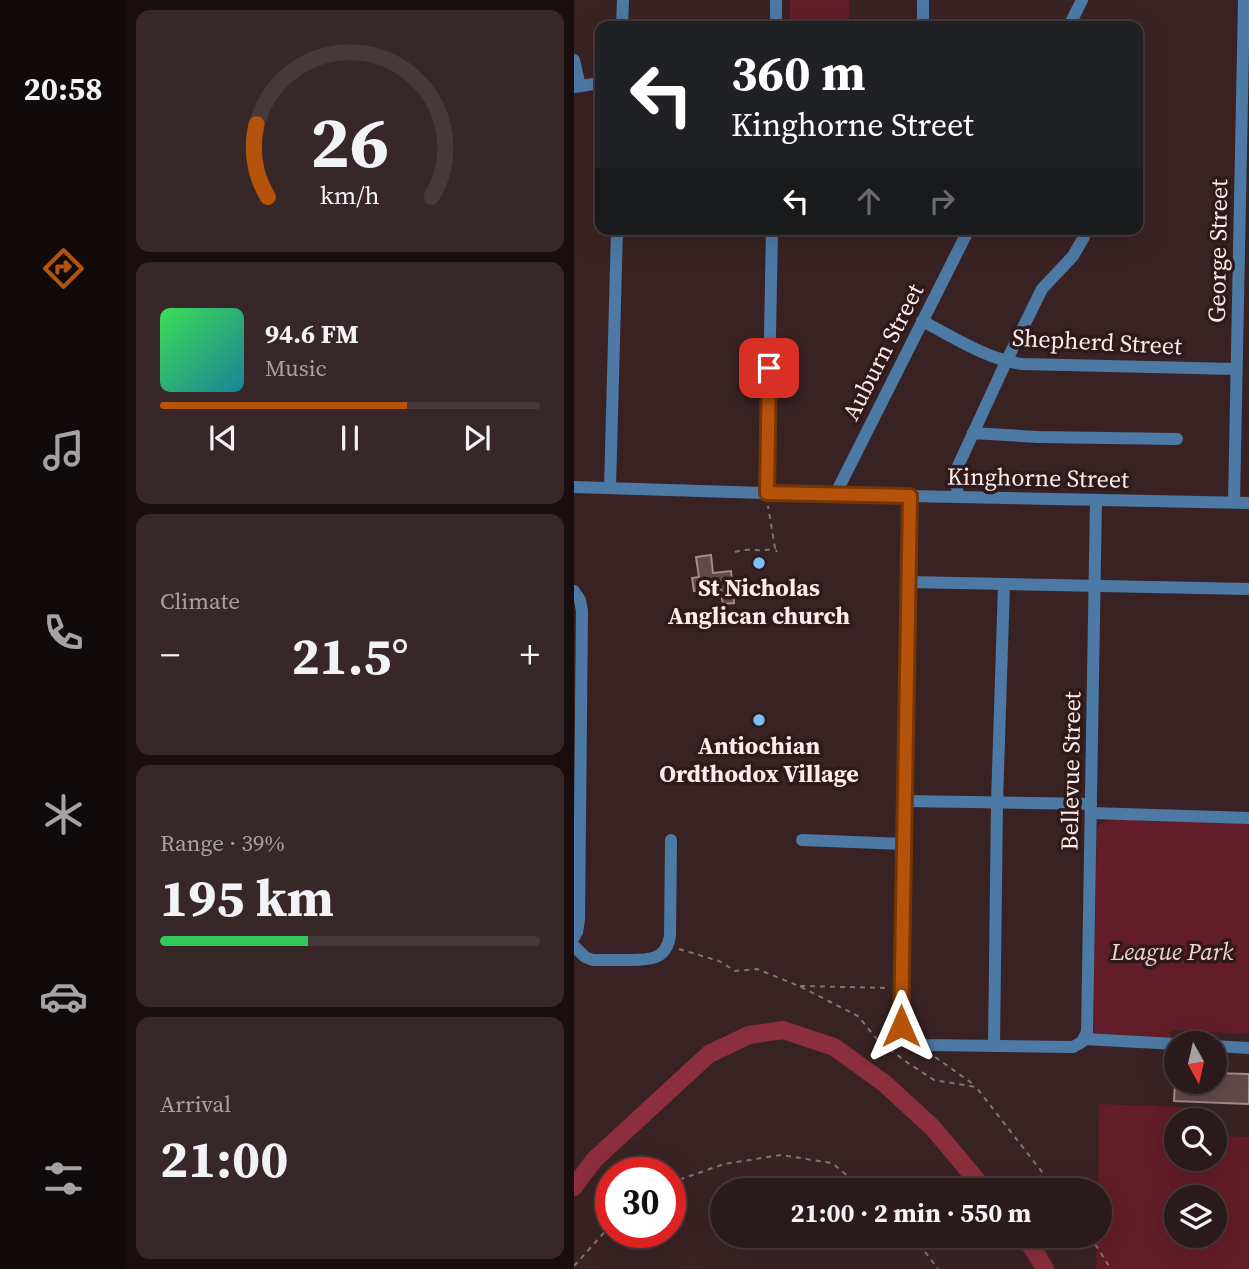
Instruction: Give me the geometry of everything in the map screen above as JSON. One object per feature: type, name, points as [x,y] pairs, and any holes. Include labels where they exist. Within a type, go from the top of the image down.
[{"type":"street","points":[[622,21],[623,0]]},
{"type":"street","points":[[776,0],[776,21]]},
{"type":"street","points":[[923,0],[923,21]]},
{"type":"street","points":[[1072,21],[1082,0]]},
{"type":"street","name":"George Street","points":[[1234,502],[1244,0]]},
{"type":"street","points":[[574,61],[577,86],[595,84]]},
{"type":"street","points":[[610,488],[617,235]]},
{"type":"street","points":[[767,499],[772,235]]},
{"type":"street","name":"Auburn Street","points":[[835,495],[966,235]]},
{"type":"street","points":[[957,497],[958,466],[1006,362],[1042,289],[1073,256],[1084,237]]},
{"type":"street","name":"Shepherd Street","points":[[922,321],[1006,362],[1236,369]]},
{"type":"street","points":[[973,433],[1177,439]]},
{"type":"street","name":"Kinghorne Street","points":[[574,487],[767,499],[835,495],[1249,503]]},
{"type":"street","points":[[910,496],[901,988],[901,1026],[905,1036],[926,1045],[1073,1047],[1083,1040],[1164,1043]]},
{"type":"street","name":"Bellevue Street","points":[[1083,1040],[1088,1020],[1096,500]]},
{"type":"street","points":[[908,582],[1249,589]]},
{"type":"street","points":[[994,1046],[1004,584]]},
{"type":"street","points":[[574,937],[579,920],[582,611],[580,600],[575,593]]},
{"type":"street","points":[[904,801],[998,802],[1249,818]]},
{"type":"street","points":[[574,946],[585,957],[593,960],[650,960],[660,955],[668,946],[670,936],[671,840]]},
{"type":"street","points":[[802,840],[904,844]]},
{"type":"street","points":[[1227,1047],[1249,1048]]},
{"type":"path","points":[[735,552],[775,548],[767,499]]},
{"type":"path","points":[[668,946],[719,961],[735,971],[757,969],[799,986],[858,1016],[876,1038],[934,1080],[976,1087]]},
{"type":"path","points":[[799,986],[901,988]]},
{"type":"path","points":[[935,1057],[976,1087],[1047,1178]]},
{"type":"path","points":[[686,1177],[724,1164],[781,1155],[832,1163],[850,1178]]},
{"type":"path","points":[[574,1266],[595,1243]]},
{"type":"path","points":[[922,1248],[938,1269]]},
{"type":"path","points":[[1098,1248],[1111,1269]]},
{"type":"green space","points":[[790,0],[849,0],[849,21],[790,21]]},
{"type":"green space","name":"League Park","points":[[1110,819],[1249,822],[1249,1034],[1171,1030],[1164,1031],[1164,1041],[1093,1036],[1097,830],[1100,824]]},
{"type":"green space","points":[[1099,1104],[1186,1107],[1164,1108],[1164,1171],[1227,1171],[1227,1136],[1249,1137],[1249,1269],[1096,1269],[1097,1248],[1112,1248],[1112,1178],[1098,1178]]},
{"type":"building","points":[[711,555],[713,573],[731,571],[734,603],[723,604],[720,587],[694,591],[692,578],[699,577],[696,557]]},
{"type":"building","points":[[1227,1073],[1249,1074],[1249,1104],[1174,1101],[1174,1094],[1227,1094]]},
{"type":"waterway","points":[[574,1187],[594,1160],[709,1054],[749,1035],[783,1030],[834,1047],[884,1083],[933,1128],[975,1178]]},
{"type":"waterway","points":[[1032,1248],[1045,1269]]},
{"type":"place","name":"St Nicholas Anglican church","points":[[759,563]]},
{"type":"place","name":"Antiochian Ordthodox Village","points":[[759,720]]},
{"type":"route","points":[[769,368],[767,493],[910,496],[901,1026]]}]
